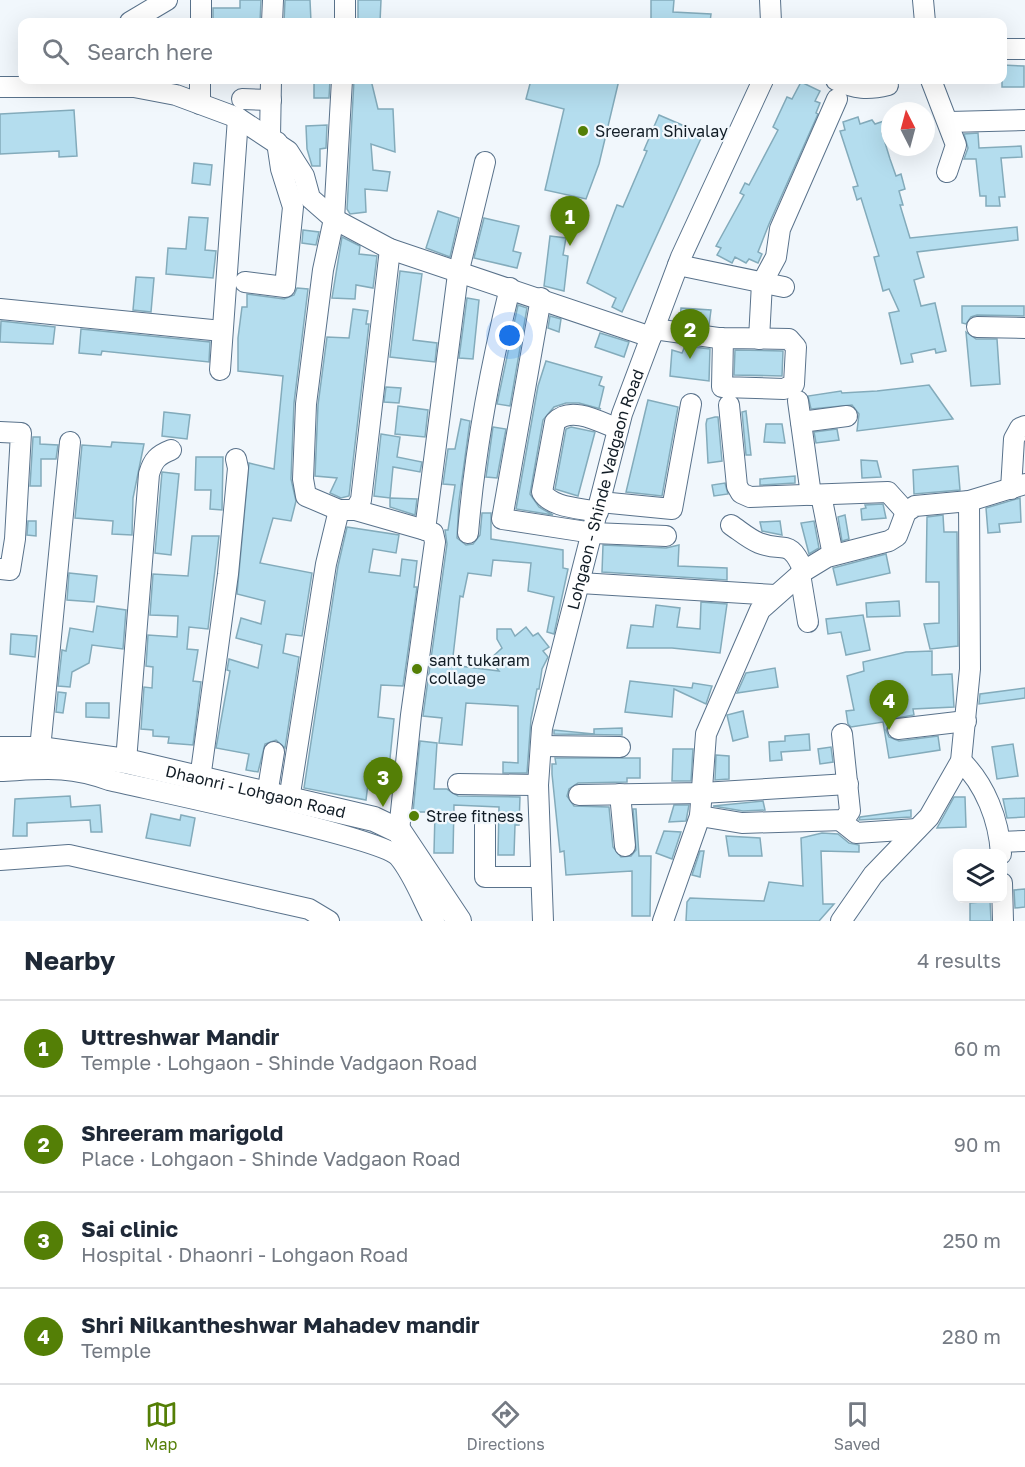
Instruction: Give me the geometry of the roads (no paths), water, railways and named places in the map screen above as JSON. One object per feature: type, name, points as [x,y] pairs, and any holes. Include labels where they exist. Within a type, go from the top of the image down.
[{"type":"main road","name":"Dhaonri - Lohgaon Road","points":[[0,749],[40,749],[126,761],[374,819],[399,831]]},
{"type":"main road","points":[[399,831],[459,921]]},
{"type":"street","points":[[143,18],[167,0]]},
{"type":"street","points":[[201,0],[201,18]]},
{"type":"street","points":[[272,18],[273,0]]},
{"type":"street","points":[[345,0],[345,18]]},
{"type":"street","points":[[770,0],[771,18]]},
{"type":"street","points":[[923,0],[925,18]]},
{"type":"street","points":[[1007,49],[1025,49]]},
{"type":"street","points":[[0,86],[18,77]]},
{"type":"street","points":[[200,84],[200,104]]},
{"type":"street","points":[[245,282],[285,287],[293,207],[274,139],[272,84]]},
{"type":"street","points":[[342,84],[334,219],[323,270],[308,393],[303,479],[306,496],[347,510],[425,530],[432,533],[435,542],[411,715],[399,831]]},
{"type":"street","name":"Lohgaon - Shinde Vadgaon Road","points":[[543,921],[538,785],[542,728],[618,429],[678,264],[761,84]]},
{"type":"street","points":[[846,84],[869,90],[888,85]]},
{"type":"street","points":[[933,84],[956,145],[948,172]]},
{"type":"street","points":[[0,86],[134,87],[152,85],[200,104],[240,108],[271,100]]},
{"type":"street","points":[[759,339],[762,284],[776,257],[780,229],[837,99]]},
{"type":"street","points":[[240,108],[288,150],[304,176],[310,198],[334,219],[390,249],[459,274],[652,333],[723,338],[789,339],[795,343],[796,378],[790,387],[722,387],[723,338]]},
{"type":"street","points":[[220,370],[240,108]]},
{"type":"street","points":[[949,122],[1025,120]]},
{"type":"street","points":[[425,530],[459,274],[484,162]]},
{"type":"street","points":[[278,797],[326,564],[347,510],[361,500],[390,249]]},
{"type":"street","points":[[678,264],[784,287]]},
{"type":"street","points":[[468,532],[476,445],[487,381],[510,288]]},
{"type":"street","points":[[541,298],[502,519],[593,533],[666,536]]},
{"type":"street","points":[[0,309],[222,331]]},
{"type":"street","points":[[977,327],[1025,328]]},
{"type":"street","points":[[798,401],[816,495],[833,555]]},
{"type":"street","points":[[618,429],[574,414],[561,416],[555,422],[542,492],[546,499],[553,502],[599,507],[672,509],[691,404]]},
{"type":"street","points":[[729,405],[737,486],[741,493],[750,498],[888,492],[906,512]]},
{"type":"street","points":[[801,422],[847,416]]},
{"type":"street","points":[[663,921],[700,816],[706,734],[760,610],[802,572],[833,555],[889,541],[897,536],[906,512],[923,504],[969,501],[1018,487],[1014,439],[1020,428],[1025,426]]},
{"type":"street","points":[[0,432],[21,433],[12,560],[10,570],[0,569]]},
{"type":"street","points":[[40,749],[70,442]]},
{"type":"street","points":[[126,761],[149,474],[153,461],[160,454],[171,450]]},
{"type":"street","points":[[200,779],[228,574],[238,468],[236,459]]},
{"type":"street","points":[[841,921],[873,875],[929,817],[961,761],[970,669],[969,501]]},
{"type":"street","points":[[730,525],[760,544],[784,546],[793,551],[802,572],[808,622]]},
{"type":"street","points":[[580,583],[775,595]]},
{"type":"street","points":[[898,729],[966,722]]},
{"type":"street","points":[[700,816],[742,823],[841,821],[849,817],[842,734]]},
{"type":"street","points":[[541,746],[620,747]]},
{"type":"street","points":[[274,752],[278,797]]},
{"type":"street","points":[[961,761],[972,771],[982,787],[994,817],[1000,848],[1025,841]]},
{"type":"street","points":[[0,771],[63,768],[80,770],[109,780],[345,836],[385,848],[398,856],[434,921]]},
{"type":"street","points":[[458,784],[538,785]]},
{"type":"street","points":[[579,795],[702,793],[848,784]]},
{"type":"street","points":[[620,794],[625,846]]},
{"type":"street","points":[[841,821],[856,833],[917,829]]},
{"type":"street","points":[[485,825],[485,877],[541,877]]},
{"type":"street","points":[[0,860],[69,855],[309,909],[328,921]]},
{"type":"street","points":[[1003,903],[1004,921]]},
{"type":"place","name":"Sreeram Shivalay","points":[[583,131]]},
{"type":"place","name":"Uttreshwar Mandir","points":[[570,246]]},
{"type":"place","name":"Shreeram marigold","points":[[690,359]]},
{"type":"place","name":"sant tukaram collage","points":[[417,669]]},
{"type":"place","name":"Shri Nilkantheshwar Mahadev mandir","points":[[889,730]]},
{"type":"place","name":"Sai clinic","points":[[383,807]]},
{"type":"place","name":"Stree fitness","points":[[414,816]]}]
